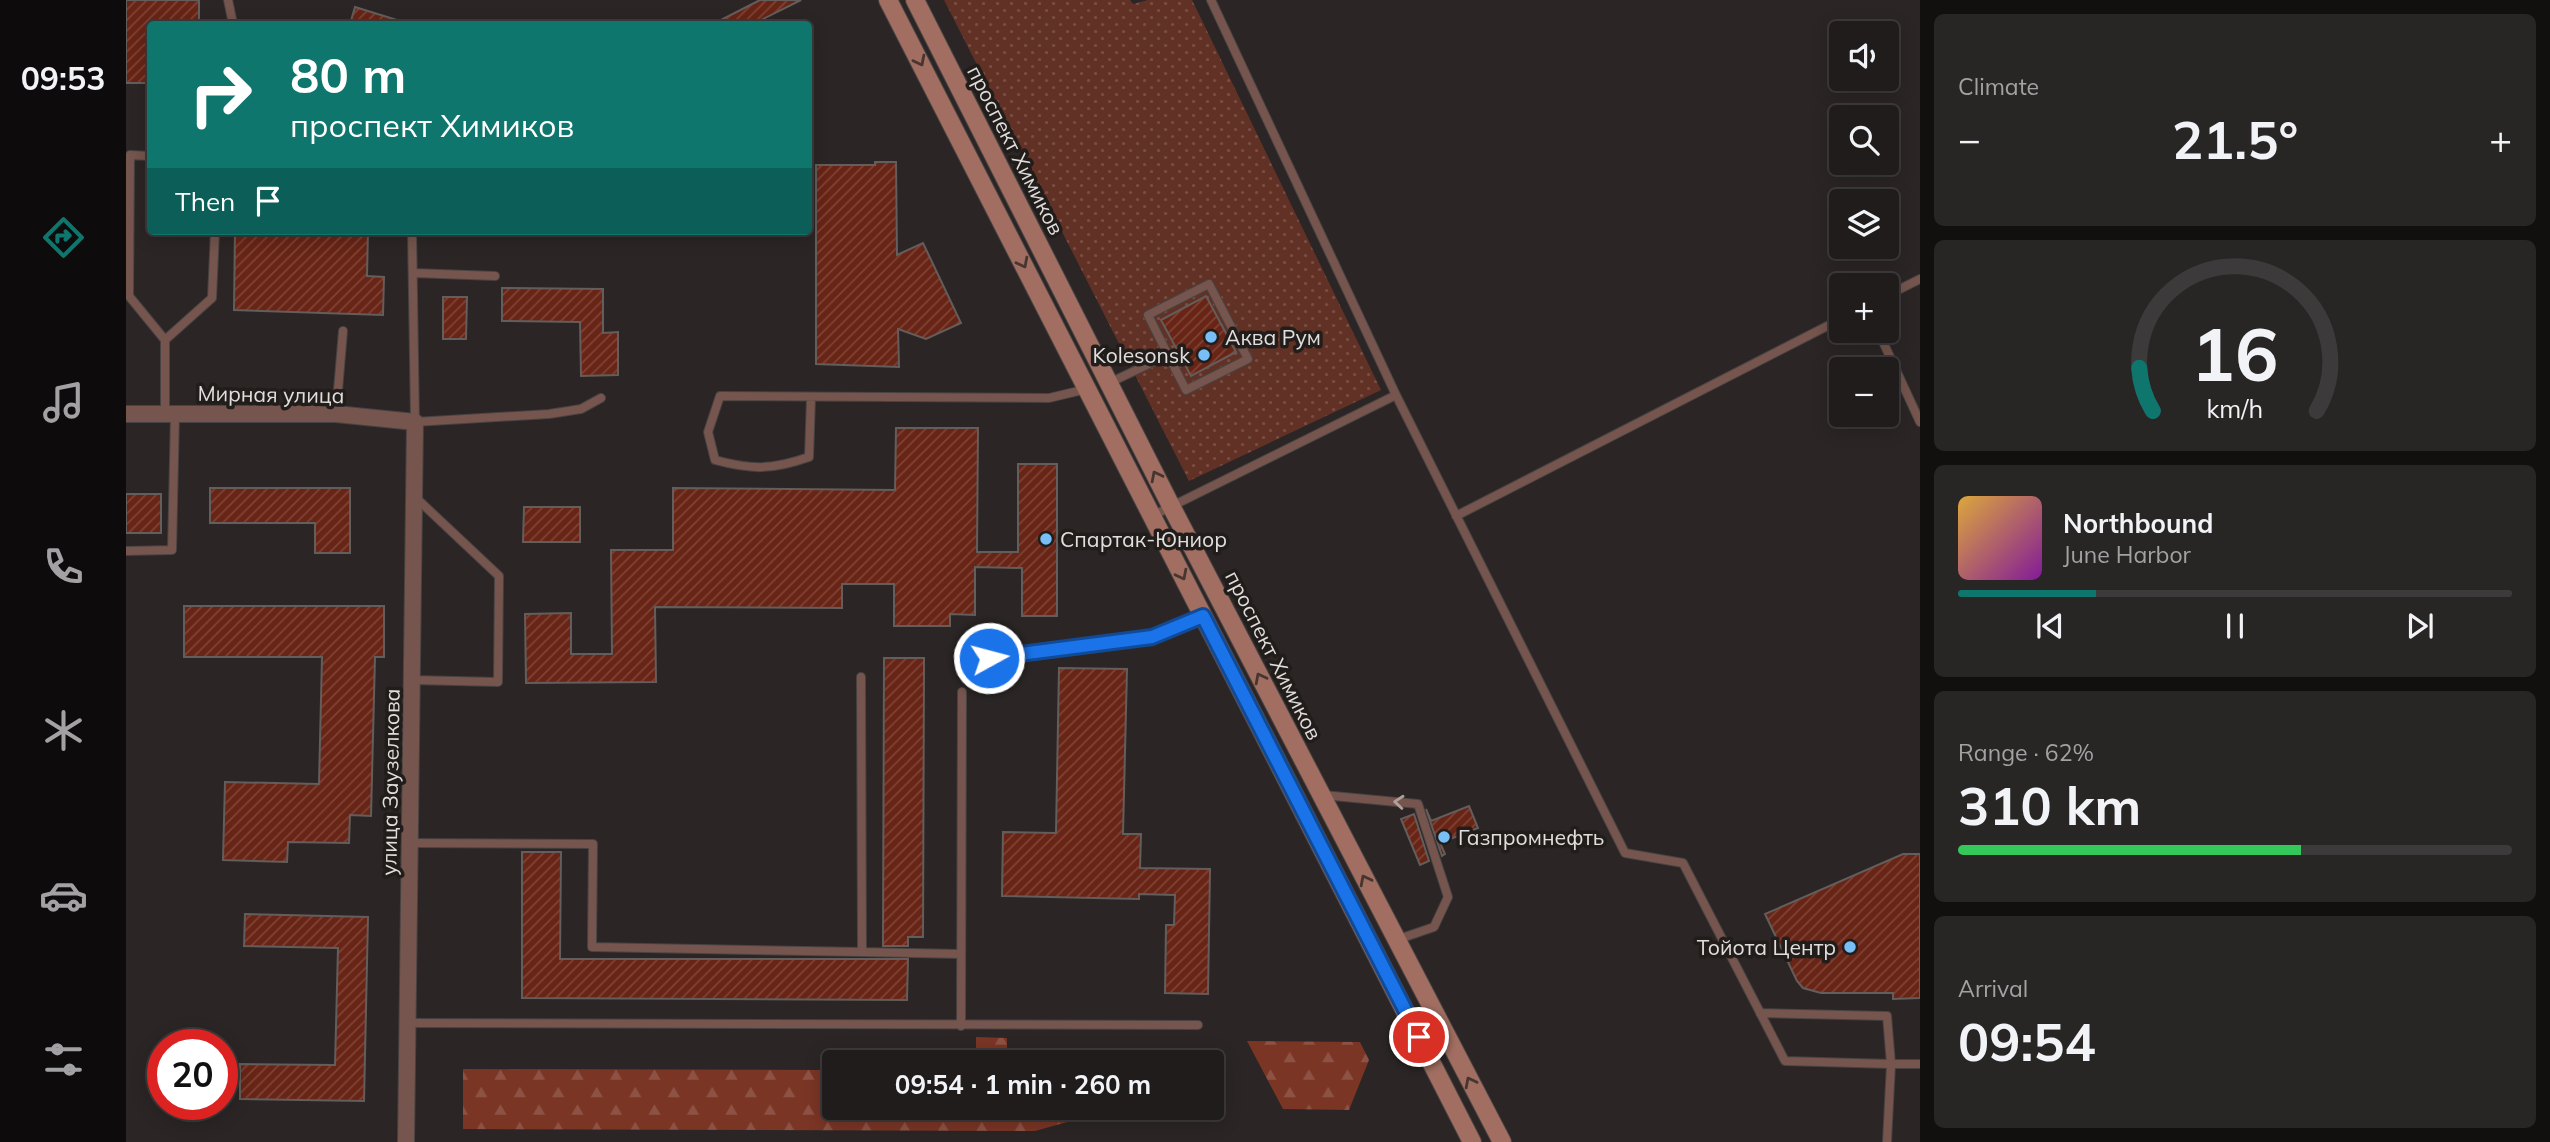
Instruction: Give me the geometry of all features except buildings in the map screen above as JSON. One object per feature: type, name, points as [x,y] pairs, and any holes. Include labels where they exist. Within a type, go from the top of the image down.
[{"type":"main road","points":[[888,0],[1472,1142]]},
{"type":"main road","name":"проспект Химиков","points":[[915,0],[1171,506],[1502,1142]]},
{"type":"street","name":"Мирная улица","points":[[126,414],[336,414],[415,422]]},
{"type":"street","name":"улица Заузелкова","points":[[407,1142],[415,422]]},
{"type":"lane","points":[[228,0],[232,21]]},
{"type":"lane","points":[[1211,0],[1396,395],[1625,853],[1683,863],[1786,1061],[1920,1064]]},
{"type":"lane","points":[[126,551],[172,551],[170,414],[165,340],[129,296],[130,155],[147,156]]},
{"type":"lane","points":[[165,340],[212,298],[215,235]]},
{"type":"lane","points":[[412,235],[415,422],[549,414],[581,409],[601,398]]},
{"type":"lane","points":[[414,273],[495,276]]},
{"type":"lane","points":[[1899,290],[1920,279]]},
{"type":"lane","points":[[1209,284],[1248,359],[1186,390],[1168,355],[1148,315],[1209,284]]},
{"type":"lane","points":[[1456,516],[1829,325]]},
{"type":"lane","points":[[336,414],[343,331]]},
{"type":"lane","points":[[1884,343],[1920,422]]},
{"type":"lane","points":[[1109,383],[1168,355]]},
{"type":"lane","points":[[811,397],[809,457],[782,467],[742,467],[715,460],[708,432],[720,396],[1049,398],[1088,388]]},
{"type":"lane","points":[[1152,516],[1396,395]]},
{"type":"lane","points":[[412,680],[498,682],[499,576],[414,496]]},
{"type":"lane","points":[[989,658],[1152,637],[1203,616]]},
{"type":"lane","points":[[861,677],[862,952]]},
{"type":"lane","points":[[961,1026],[962,692]]},
{"type":"lane","points":[[1321,795],[1418,804],[1448,897],[1434,927],[1396,940]]},
{"type":"lane","points":[[410,843],[593,844],[592,947],[961,954]]},
{"type":"lane","points":[[1760,1013],[1888,1016],[1891,1064],[1887,1142]]},
{"type":"lane","points":[[408,1023],[1198,1026]]},
{"type":"shaded area","points":[[944,0],[1130,0],[1133,4],[1148,0],[1192,0],[1381,390],[1189,481]]},
{"type":"green space","points":[[976,1037],[1007,1038],[1007,1050],[976,1050]]},
{"type":"green space","points":[[1247,1041],[1360,1042],[1369,1060],[1349,1110],[1283,1109]]},
{"type":"green space","points":[[463,1069],[822,1070],[822,1120],[1075,1120],[1035,1131],[463,1129]]},
{"type":"place","name":"Аква Рум","points":[[1211,337]]},
{"type":"place","name":"Kolesonsk","points":[[1204,355]]},
{"type":"place","name":"Спартак-Юниор","points":[[1046,539]]},
{"type":"place","name":"Газпромнефть","points":[[1444,837]]},
{"type":"place","name":"Тойота Центр","points":[[1850,947]]},
{"type":"route","points":[[989,658],[1152,637],[1203,616],[1419,1037]]}]
